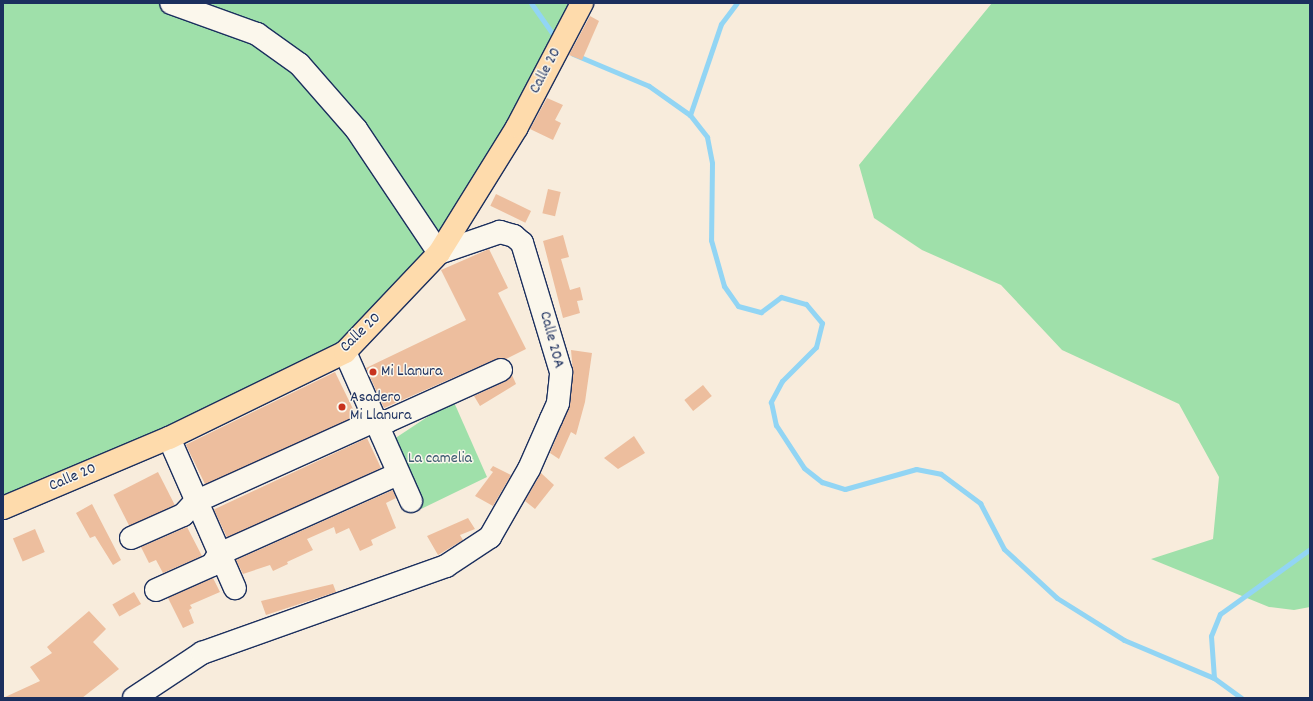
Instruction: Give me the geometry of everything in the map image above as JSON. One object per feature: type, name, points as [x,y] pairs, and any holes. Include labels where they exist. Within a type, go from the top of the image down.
[{"type":"main road","name":"Calle 20","points":[[3,508],[169,438],[344,352],[440,253],[517,127],[582,3]]},
{"type":"street","points":[[171,3],[257,34],[299,64],[356,129],[440,253]]},
{"type":"street","name":"Calle 20A","points":[[134,698],[202,653],[446,566],[490,537],[529,469],[558,403],[561,372],[522,243],[514,236],[500,232],[440,253]]},
{"type":"street","points":[[344,352],[411,501]]},
{"type":"street","points":[[131,538],[183,515],[195,502],[374,421],[388,421],[501,370]]},
{"type":"street","points":[[169,438],[195,502],[235,588]]},
{"type":"street","points":[[156,590],[212,565],[219,554],[398,474]]},
{"type":"green space","points":[[3,3],[572,3],[522,109],[442,236],[318,366],[3,509]]},
{"type":"green space","points":[[992,3],[1310,3],[1310,607],[1294,610],[1269,607],[1151,559],[1213,539],[1219,477],[1179,404],[1062,350],[1001,285],[922,250],[874,218],[859,165]]},
{"type":"green space","name":"La camelia","points":[[453,400],[487,477],[421,509],[394,439]]},
{"type":"building","points":[[590,16],[599,21],[582,60],[569,55]]},
{"type":"building","points":[[547,98],[563,105],[555,120],[561,123],[553,140],[530,129]]},
{"type":"building","points":[[548,189],[561,192],[555,216],[542,213]]},
{"type":"building","points":[[496,194],[531,211],[525,223],[490,206]]},
{"type":"building","points":[[563,235],[569,257],[561,259],[570,290],[580,287],[583,300],[577,301],[580,313],[563,318],[543,241]]},
{"type":"building","points":[[489,249],[508,288],[498,293],[526,349],[506,359],[496,359],[384,408],[366,368],[466,320],[441,270]]},
{"type":"building","points":[[571,350],[592,353],[585,402],[576,435],[571,432],[559,459],[550,453],[570,404],[573,373]]},
{"type":"building","points":[[335,372],[356,416],[207,489],[186,445]]},
{"type":"building","points":[[512,375],[516,384],[480,406],[474,396],[506,381]]},
{"type":"building","points":[[703,385],[712,396],[693,411],[684,400]]},
{"type":"building","points":[[634,436],[645,453],[618,469],[604,458]]},
{"type":"building","points":[[367,438],[381,468],[228,539],[214,509]]},
{"type":"building","points":[[493,466],[511,475],[493,506],[475,496],[493,472],[490,470]]},
{"type":"building","points":[[158,472],[175,505],[130,528],[113,495]]},
{"type":"building","points":[[541,473],[554,485],[535,509],[525,501]]},
{"type":"building","points":[[393,490],[396,498],[386,503],[396,528],[371,540],[373,545],[360,551],[349,528],[336,534],[334,527],[307,539],[313,550],[287,562],[288,564],[273,571],[270,565],[243,574],[236,560]]},
{"type":"building","points":[[92,504],[121,560],[113,565],[95,536],[90,538],[76,513]]},
{"type":"building","points":[[468,518],[475,529],[460,535],[463,540],[438,555],[427,536]]},
{"type":"building","points":[[187,527],[202,556],[163,573],[156,560],[149,563],[141,547]]},
{"type":"building","points":[[35,529],[45,552],[23,561],[13,538]]},
{"type":"building","points":[[213,578],[220,592],[190,605],[192,608],[189,610],[194,623],[183,628],[168,598]]},
{"type":"building","points":[[333,584],[336,592],[266,615],[261,601]]},
{"type":"building","points":[[134,592],[141,604],[119,617],[112,604]]},
{"type":"building","points":[[89,611],[106,629],[93,642],[119,669],[82,698],[3,698],[40,681],[30,667],[52,653],[47,647]]},
{"type":"waterway","points":[[531,3],[557,40]]},
{"type":"waterway","points":[[690,115],[721,24],[737,3]]},
{"type":"waterway","points":[[573,54],[649,86],[690,115],[707,137],[712,163],[711,240],[724,286],[738,306],[761,312],[781,297],[806,304],[822,323],[816,347],[782,381],[771,402],[776,425],[804,468],[822,482],[845,489],[916,469],[941,474],[980,503],[1004,549],[1057,598],[1124,640],[1214,678],[1242,698]]},
{"type":"waterway","points":[[1214,678],[1211,636],[1220,614],[1310,549]]},
{"type":"place","name":"Mi Llanura","points":[[373,372]]},
{"type":"place","name":"Asadero Mi Llanura","points":[[342,407]]}]
